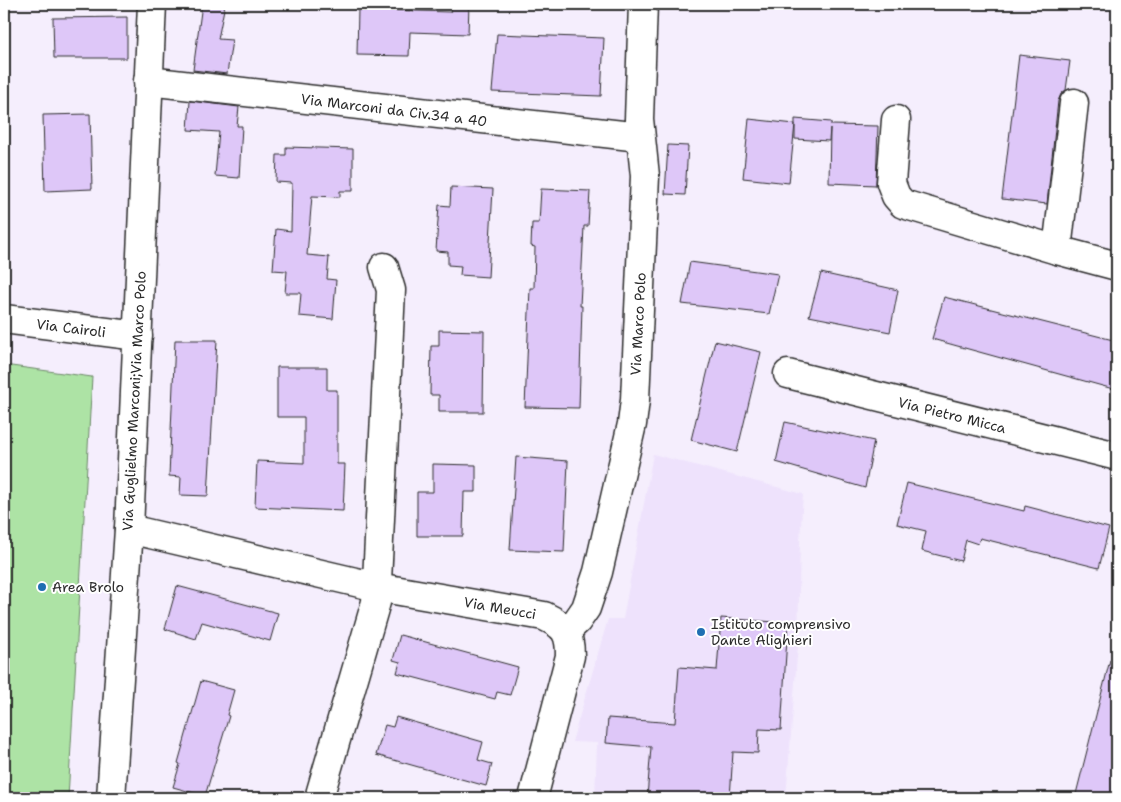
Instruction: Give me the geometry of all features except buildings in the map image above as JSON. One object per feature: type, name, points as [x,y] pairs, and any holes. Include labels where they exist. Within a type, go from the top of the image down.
[{"type":"street","name":"Via Guglielmo Marconi;Via Marco Polo","points":[[111,798],[129,529],[152,4]]},
{"type":"street","name":"Via Marco Polo","points":[[566,631],[586,608],[598,572],[632,424],[635,400],[645,176],[639,119],[643,4]]},
{"type":"street","name":"Via Marconi da Civ.34 a 40","points":[[148,82],[640,137]]},
{"type":"street","points":[[1057,250],[1074,103]]},
{"type":"street","points":[[896,120],[890,183],[896,196],[903,204],[1117,266]]},
{"type":"street","points":[[319,798],[376,602],[391,290],[384,267]]},
{"type":"street","name":"Via Cairoli","points":[[4,319],[138,336]]},
{"type":"street","name":"Via Pietro Micca","points":[[788,374],[1117,456]]},
{"type":"street","name":"Via Meucci","points":[[129,529],[377,587],[544,616],[557,622],[566,631]]},
{"type":"street","points":[[532,798],[570,656],[570,640],[566,631]]},
{"type":"shaded area","name":"Istituto comprensivo Dante Alighieri","points":[[653,454],[803,494],[798,644],[786,798],[595,798],[597,743],[572,742],[608,619],[623,619]]},
{"type":"green space","name":"Area Brolo","points":[[4,365],[92,377],[68,798],[4,798]]},
{"type":"place","name":"Area Brolo","points":[[42,587]]},
{"type":"place","name":"Istituto comprensivo Dante Alighieri","points":[[701,632]]}]
